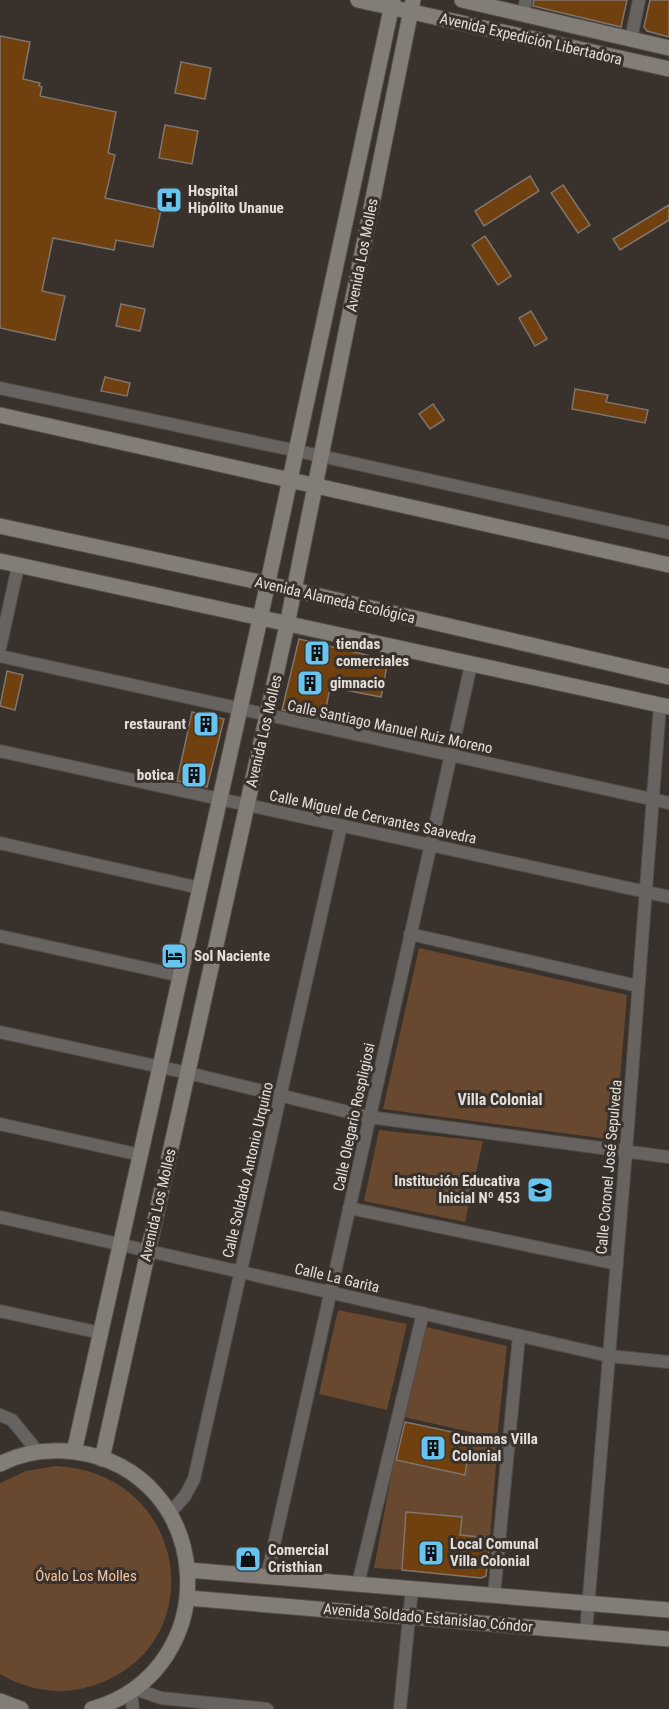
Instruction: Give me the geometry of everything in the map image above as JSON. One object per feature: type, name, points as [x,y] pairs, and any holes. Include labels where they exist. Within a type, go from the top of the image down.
[{"type":"street","name":"Avenida Expedición Libertadora","points":[[358,0],[411,6],[669,69]]},
{"type":"street","name":"Avenida Expedición Libertadora","points":[[462,0],[525,7],[669,48]]},
{"type":"street","points":[[631,39],[639,0]]},
{"type":"street","name":"Avenida Los Molles","points":[[74,1452],[268,584],[392,4]]},
{"type":"street","name":"Avenida Los Molles","points":[[102,1459],[287,625],[411,6]]},
{"type":"street","points":[[0,388],[669,533]]},
{"type":"street","points":[[0,415],[669,565]]},
{"type":"street","name":"Avenida Alameda Ecológica","points":[[0,526],[268,584],[669,677]]},
{"type":"street","points":[[0,561],[665,706]]},
{"type":"street","points":[[0,648],[18,566]]},
{"type":"street","name":"Calle Santiago Manuel Ruiz Moreno","points":[[0,656],[669,803]]},
{"type":"street","name":"Calle Olegario Rospligiosi","points":[[267,1576],[471,665]]},
{"type":"street","name":"Calle Coronel José Sepulveda","points":[[585,1632],[646,892],[665,706]]},
{"type":"street","name":"Calle Miguel de Cervantes Saavedra","points":[[0,751],[669,897]]},
{"type":"street","name":"Calle Soldado Antonio Urquino","points":[[169,1514],[194,1479],[341,826]]},
{"type":"street","points":[[0,843],[200,888]]},
{"type":"street","points":[[410,934],[639,986]]},
{"type":"street","points":[[0,936],[181,976]]},
{"type":"street","points":[[0,1032],[369,1117],[669,1157]]},
{"type":"street","points":[[0,1124],[141,1155]]},
{"type":"street","points":[[349,1208],[617,1264]]},
{"type":"street","name":"Calle La Garita","points":[[0,1217],[609,1356],[669,1362]]},
{"type":"street","points":[[0,1311],[101,1333]]},
{"type":"street","points":[[358,1584],[423,1313]]},
{"type":"street","points":[[494,1595],[519,1336]]},
{"type":"street","points":[[0,1415],[12,1420],[38,1452]]},
{"type":"street","points":[[0,1464],[38,1452],[74,1452],[102,1459],[136,1478],[158,1498],[169,1514],[182,1541],[188,1569],[188,1598],[184,1619],[171,1649],[151,1675],[133,1690],[117,1700],[92,1709]]},
{"type":"street","name":"Avenida Soldado Estanislao Cóndor","points":[[188,1569],[669,1610]]},
{"type":"street","points":[[400,1709],[412,1588]]},
{"type":"street","name":"Avenida Soldado Estanislao Cóndor","points":[[188,1598],[669,1639]]},
{"type":"street","points":[[133,1690],[161,1698],[234,1708],[267,1709]]},
{"type":"street","points":[[133,1690],[133,1709]]},
{"type":"street","points":[[0,1701],[21,1709]]},
{"type":"green space","points":[[419,948],[627,995],[615,1140],[383,1109]]},
{"type":"green space","points":[[379,1130],[483,1141],[465,1222],[364,1201]]},
{"type":"green space","points":[[338,1310],[407,1324],[387,1410],[319,1394]]},
{"type":"green space","points":[[426,1327],[507,1346],[497,1438],[404,1417]]},
{"type":"green space","points":[[471,1436],[498,1440],[490,1538],[460,1535],[461,1517],[407,1512],[402,1570],[374,1568],[394,1460],[463,1474]]},
{"type":"green space","name":"Óvalo Los Molles","points":[[56,1466],[102,1476],[137,1499],[160,1531],[170,1568],[169,1606],[154,1641],[126,1670],[84,1688],[63,1691],[30,1687],[0,1674],[0,1483],[26,1471]]},
{"type":"building","points":[[534,0],[627,0],[621,27],[533,6]]},
{"type":"building","points":[[650,0],[669,0],[669,37],[647,31],[644,27]]},
{"type":"building","points":[[0,36],[30,42],[23,79],[40,83],[39,86],[42,87],[40,96],[116,112],[108,153],[115,155],[105,198],[161,210],[153,247],[116,240],[114,250],[53,238],[42,291],[65,296],[55,340],[0,328]]},
{"type":"building","points":[[181,62],[211,68],[205,99],[175,93]]},
{"type":"building","points":[[165,125],[198,131],[192,164],[159,158]]},
{"type":"building","points":[[530,176],[539,191],[484,226],[475,211]]},
{"type":"building","points":[[563,185],[590,225],[578,233],[551,193]]},
{"type":"building","points":[[669,205],[669,220],[620,250],[613,239]]},
{"type":"building","points":[[485,236],[511,276],[498,285],[472,245]]},
{"type":"building","points":[[121,304],[145,309],[140,331],[116,326]]},
{"type":"building","points":[[531,311],[547,339],[535,346],[519,318]]},
{"type":"building","points":[[105,377],[130,383],[127,396],[101,391]]},
{"type":"building","points":[[575,389],[608,395],[606,402],[648,410],[645,423],[572,409]]},
{"type":"building","points":[[433,404],[444,420],[430,429],[419,414]]},
{"type":"building","points":[[299,639],[388,660],[381,697],[330,687],[324,719],[282,710]]},
{"type":"building","points":[[7,671],[23,675],[15,710],[0,706]]},
{"type":"building","points":[[192,712],[224,719],[207,787],[177,781]]},
{"type":"building","name":"Cunamas Villa Colonial","points":[[405,1422],[471,1436],[465,1475],[396,1460]]},
{"type":"building","name":"Local Comunal Villa Colonial","points":[[406,1512],[462,1517],[460,1535],[490,1538],[486,1576],[481,1578],[402,1570]]},
{"type":"place","name":"Hospital Hipólito Unanue","points":[[169,200]]},
{"type":"place","name":"tiendas comerciales","points":[[317,653]]},
{"type":"place","name":"gimnacio","points":[[310,683]]},
{"type":"place","name":"restaurant","points":[[206,724]]},
{"type":"place","name":"botica","points":[[194,775]]},
{"type":"place","name":"Sol Naciente","points":[[174,956]]},
{"type":"place","name":"Institución Educativa Inicial Nº 453","points":[[540,1190]]},
{"type":"place","name":"Cunamas Villa Colonial","points":[[433,1448]]},
{"type":"place","name":"Local Comunal Villa Colonial","points":[[431,1553]]},
{"type":"place","name":"Comercial Cristhian","points":[[248,1559]]},
{"type":"district","name":"Villa Colonial","points":[[500,1099]]}]
